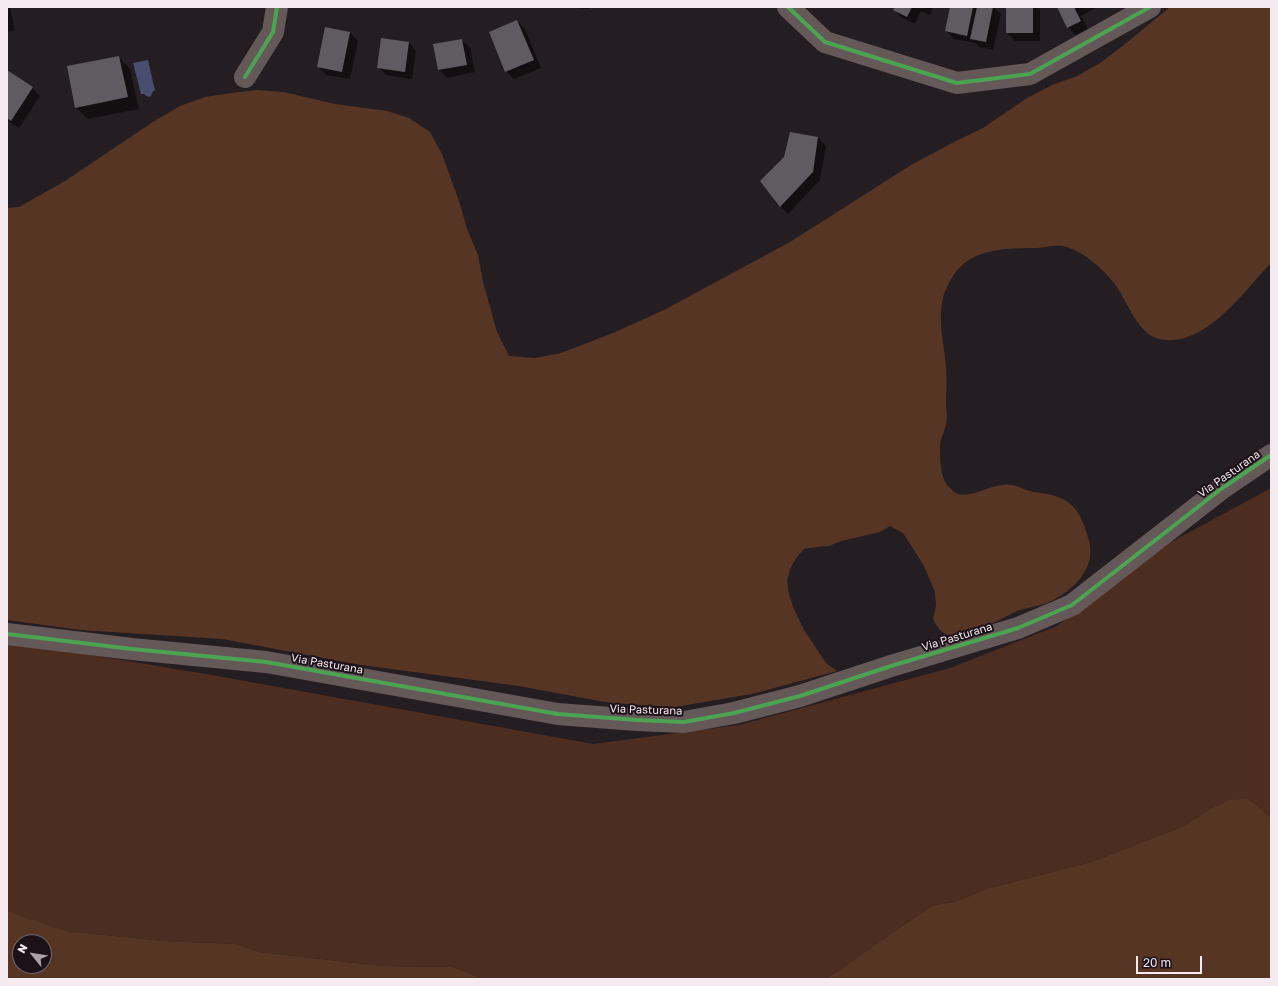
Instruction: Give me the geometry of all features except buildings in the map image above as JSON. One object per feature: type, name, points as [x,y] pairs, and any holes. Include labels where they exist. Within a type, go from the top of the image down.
[{"type":"street","points":[[245,77],[273,32],[277,7]]},
{"type":"street","points":[[788,7],[825,42],[957,83],[1030,74],[1150,7]]},
{"type":"street","name":"Via Pasturana","points":[[7,634],[132,649],[266,662],[558,714],[684,722],[734,713],[800,696],[891,666],[1018,628],[1072,605],[1221,489],[1271,455]]},
{"type":"shaded area","points":[[1170,7],[1271,7],[1271,263],[1237,300],[1211,325],[1181,339],[1165,340],[1155,338],[1147,333],[1135,318],[1114,283],[1104,272],[1087,257],[1063,246],[1014,248],[987,252],[979,255],[964,263],[952,277],[943,296],[941,326],[946,371],[947,416],[940,446],[943,476],[947,485],[958,494],[963,495],[997,486],[1011,485],[1030,491],[1055,496],[1063,499],[1074,508],[1082,519],[1091,551],[1086,570],[1081,578],[1058,598],[1045,604],[1015,612],[974,632],[965,635],[950,636],[944,633],[936,625],[933,619],[936,606],[935,592],[924,566],[903,533],[890,526],[880,532],[841,541],[829,546],[804,549],[796,558],[790,569],[787,581],[789,594],[793,607],[804,630],[826,663],[837,671],[752,694],[675,707],[610,703],[519,686],[361,665],[222,639],[80,630],[7,620],[7,208],[19,207],[65,181],[156,120],[180,106],[205,97],[231,93],[257,90],[284,92],[335,104],[387,111],[409,118],[430,132],[442,154],[460,204],[467,229],[478,255],[483,282],[497,332],[509,356],[535,358],[561,353],[613,333],[664,310],[790,242],[911,165],[983,128],[1027,98],[1052,85],[1077,76],[1100,63]]},
{"type":"shaded area","points":[[1271,488],[1271,818],[1249,799],[1212,808],[1184,826],[1091,862],[989,888],[955,902],[933,905],[826,979],[484,979],[453,967],[382,966],[259,952],[236,944],[163,941],[66,931],[7,911],[7,645],[73,652],[212,675],[593,744],[739,725],[950,668],[1057,626],[1151,553]]},
{"type":"shaded area","points":[[1249,799],[1271,818],[1271,979],[826,979],[933,905],[955,902],[989,888],[1091,862],[1184,826],[1212,808],[1231,800]]},
{"type":"shaded area","points":[[7,911],[66,931],[163,941],[236,944],[259,952],[382,966],[453,967],[484,979],[7,979]]},
{"type":"water","points":[[148,60],[155,91],[153,91],[151,96],[148,97],[141,94],[133,63]]},
{"type":"cycle path","points":[[245,77],[273,32],[277,7]]},
{"type":"cycle path","points":[[788,7],[825,42],[957,83],[1030,74],[1150,7]]},
{"type":"cycle path","points":[[7,634],[132,649],[266,662],[558,714],[684,722],[734,713],[800,696],[891,666],[1018,628],[1072,605],[1221,489],[1271,455]]}]
